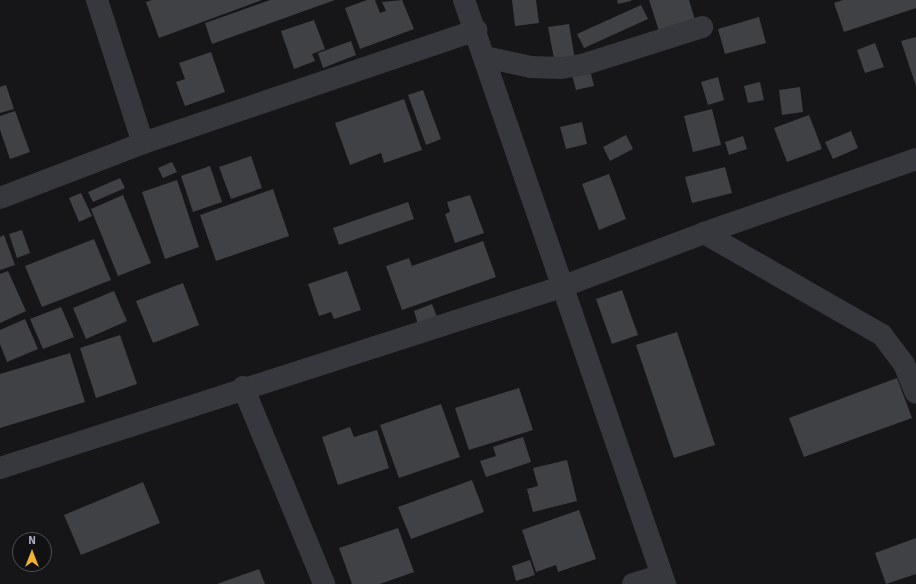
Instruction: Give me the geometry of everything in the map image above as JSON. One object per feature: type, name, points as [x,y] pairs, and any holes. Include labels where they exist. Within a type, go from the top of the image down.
[{"type":"street","points":[[97,0],[143,143]]},
{"type":"street","points":[[464,0],[476,30],[564,286],[663,580],[633,584]]},
{"type":"street","points":[[485,57],[531,67],[561,68],[702,27]]},
{"type":"street","points":[[0,198],[143,143],[476,30]]},
{"type":"street","points":[[0,468],[243,387],[564,286],[704,233],[916,159]]},
{"type":"street","points":[[704,233],[882,335],[904,364],[916,393]]},
{"type":"street","points":[[243,387],[324,584]]},
{"type":"building","points":[[152,0],[262,0],[159,38],[146,2]]},
{"type":"building","points":[[270,0],[335,0],[212,44],[205,23]]},
{"type":"building","points":[[367,0],[375,0],[380,13],[386,11],[382,2],[402,0],[414,29],[360,49],[345,8]]},
{"type":"building","points":[[512,0],[536,0],[539,23],[515,26]]},
{"type":"building","points":[[617,0],[631,0],[631,1],[618,4]]},
{"type":"building","points":[[649,0],[689,0],[695,20],[659,31]]},
{"type":"building","points":[[843,0],[916,0],[916,8],[844,32],[834,3]]},
{"type":"building","points":[[641,5],[648,19],[584,48],[577,34]]},
{"type":"building","points":[[759,17],[766,43],[725,54],[718,29]]},
{"type":"building","points":[[314,20],[325,49],[312,54],[315,61],[294,69],[281,31]]},
{"type":"building","points":[[569,24],[575,60],[555,64],[548,27]]},
{"type":"building","points":[[916,37],[916,86],[901,41]]},
{"type":"building","points":[[351,41],[356,55],[323,68],[318,53]]},
{"type":"building","points":[[875,43],[884,67],[865,73],[857,50]]},
{"type":"building","points":[[211,52],[225,92],[185,106],[176,82],[185,79],[179,63]]},
{"type":"building","points":[[589,66],[594,86],[576,90],[571,71]]},
{"type":"building","points":[[718,77],[724,100],[708,105],[701,82]]},
{"type":"building","points":[[760,82],[764,100],[748,103],[744,86]]},
{"type":"building","points":[[6,85],[14,109],[0,113],[0,87]]},
{"type":"building","points":[[800,87],[803,112],[782,115],[779,90]]},
{"type":"building","points":[[423,90],[441,139],[426,145],[408,95]]},
{"type":"building","points":[[404,99],[422,150],[384,163],[381,153],[350,165],[335,123]]},
{"type":"building","points":[[712,109],[721,145],[693,152],[684,116]]},
{"type":"building","points":[[15,111],[30,152],[10,159],[0,130],[0,116]]},
{"type":"building","points":[[809,115],[822,149],[787,162],[774,128]]},
{"type":"building","points":[[582,122],[587,144],[566,149],[560,127]]},
{"type":"building","points":[[851,131],[858,148],[833,159],[825,142]]},
{"type":"building","points":[[626,135],[633,149],[610,161],[603,147]]},
{"type":"building","points":[[743,136],[747,149],[729,155],[725,142]]},
{"type":"building","points":[[251,156],[262,188],[231,199],[219,167]]},
{"type":"building","points":[[172,162],[177,172],[163,178],[158,168]]},
{"type":"building","points":[[210,166],[222,202],[193,212],[181,176]]},
{"type":"building","points":[[725,167],[732,193],[692,203],[685,177]]},
{"type":"building","points":[[609,174],[626,219],[599,230],[582,184]]},
{"type":"building","points":[[120,178],[125,188],[93,202],[88,192]]},
{"type":"building","points":[[177,180],[199,247],[165,259],[142,192]]},
{"type":"building","points":[[273,189],[289,236],[216,261],[200,215]]},
{"type":"building","points":[[81,193],[92,216],[79,222],[69,198]]},
{"type":"building","points":[[123,195],[151,263],[118,276],[91,209]]},
{"type":"building","points":[[470,195],[484,233],[455,243],[445,214],[450,212],[447,202]]},
{"type":"building","points":[[408,202],[414,219],[339,245],[333,228]]},
{"type":"building","points":[[22,230],[30,253],[17,258],[9,234]]},
{"type":"building","points":[[4,235],[15,265],[0,270],[0,237]]},
{"type":"building","points":[[94,239],[111,280],[42,307],[25,266]]},
{"type":"building","points":[[483,241],[496,277],[402,310],[386,266],[409,258],[412,266]]},
{"type":"building","points":[[8,271],[26,311],[0,323],[0,274]]},
{"type":"building","points":[[347,271],[361,310],[334,319],[331,312],[319,316],[308,284]]},
{"type":"building","points":[[183,283],[199,325],[153,343],[136,301]]},
{"type":"building","points":[[622,290],[638,335],[612,344],[596,299]]},
{"type":"building","points":[[114,291],[127,321],[86,339],[73,308]]},
{"type":"building","points":[[432,304],[437,317],[418,324],[414,311]]},
{"type":"building","points":[[61,307],[74,337],[43,349],[30,319]]},
{"type":"building","points":[[25,319],[38,349],[7,362],[0,344],[0,330]]},
{"type":"building","points":[[677,332],[715,445],[674,458],[636,345]]},
{"type":"building","points":[[120,335],[137,384],[96,398],[80,348]]},
{"type":"building","points":[[70,353],[85,402],[0,428],[0,374]]},
{"type":"building","points":[[897,378],[912,418],[804,457],[789,418]]},
{"type":"building","points":[[519,388],[533,430],[469,450],[455,408]]},
{"type":"building","points":[[441,404],[460,457],[399,478],[380,425]]},
{"type":"building","points":[[350,427],[354,437],[377,430],[389,468],[338,485],[322,437]]},
{"type":"building","points":[[523,437],[531,462],[486,477],[480,461],[496,456],[493,447]]},
{"type":"building","points":[[567,460],[577,501],[533,512],[527,489],[538,486],[533,468]]},
{"type":"building","points":[[472,480],[484,512],[411,539],[398,507]]},
{"type":"building","points":[[143,482],[160,523],[81,555],[64,515]]},
{"type":"building","points":[[579,510],[596,559],[558,572],[556,565],[536,572],[522,530]]},
{"type":"building","points":[[398,528],[414,572],[380,584],[352,584],[339,548]]},
{"type":"building","points":[[916,538],[916,574],[886,584],[875,553]]},
{"type":"building","points":[[530,560],[535,575],[516,581],[512,566]]},
{"type":"building","points":[[259,569],[265,584],[217,584]]}]
